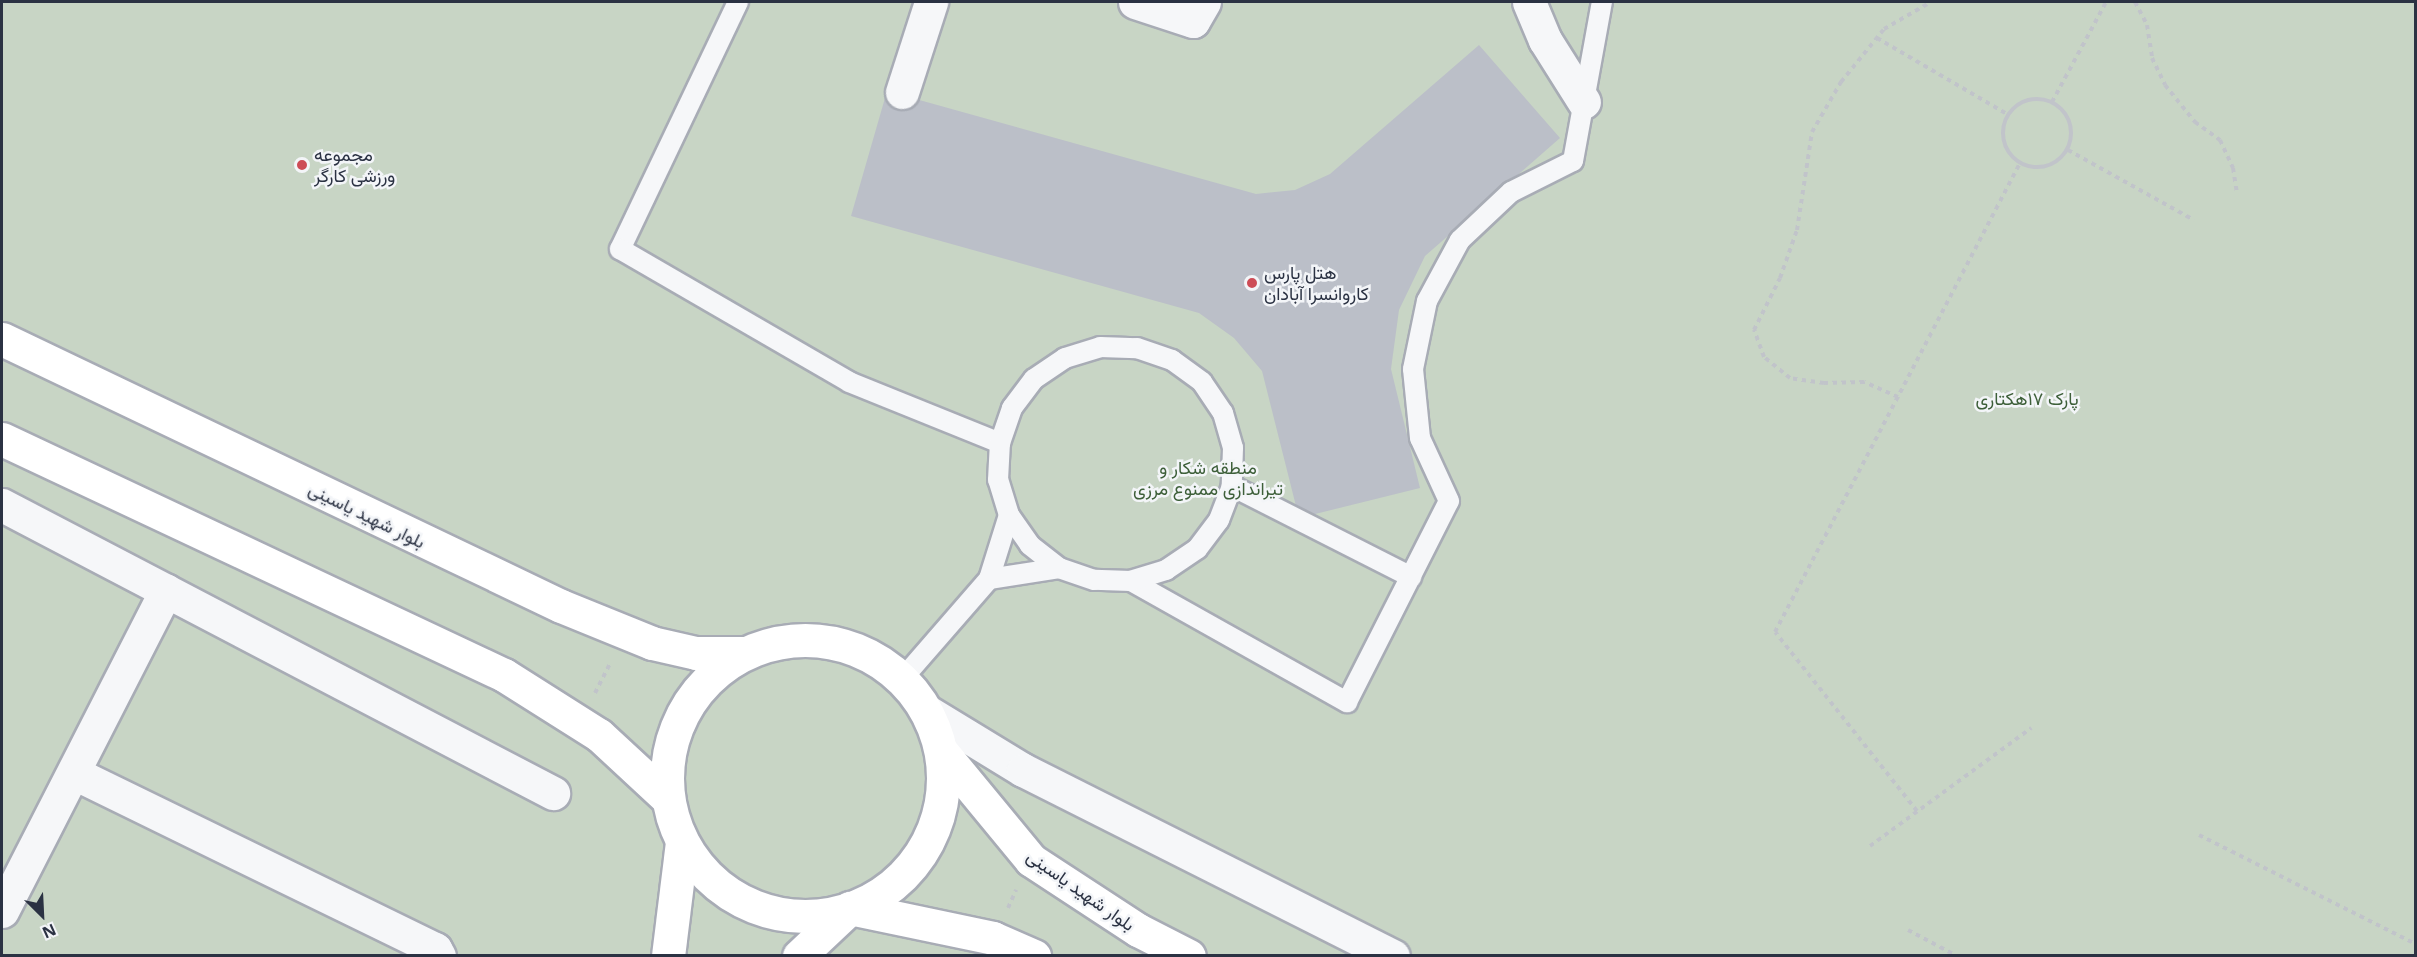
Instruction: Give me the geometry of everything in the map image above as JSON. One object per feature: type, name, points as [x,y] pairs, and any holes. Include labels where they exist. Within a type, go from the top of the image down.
[{"type":"main road","name":"بلوار شهید یاسینی","points":[[2,339],[583,616],[652,643],[696,653],[744,653]]},
{"type":"main road","points":[[2,439],[504,675],[599,735],[668,799]]},
{"type":"main road","points":[[827,640],[868,654],[903,678],[928,712],[942,752],[944,791],[929,838],[914,863],[886,890],[850,908],[818,915],[785,914],[754,906],[725,890],[700,868],[682,842],[668,799],[668,755],[682,714],[709,678],[744,653],[785,641],[827,640]]},
{"type":"main road","name":"بلوار شهید یاسینی","points":[[942,752],[1031,860],[1138,930],[1189,956]]},
{"type":"main road","points":[[668,956],[682,842]]},
{"type":"main road","points":[[799,956],[850,908]]},
{"type":"main road","points":[[850,908],[993,938],[1034,956]]},
{"type":"street","points":[[902,92],[931,2]]},
{"type":"street","points":[[1135,2],[1193,21],[1204,2]]},
{"type":"street","points":[[1529,2],[1545,40],[1584,102]]},
{"type":"street","points":[[2,506],[553,793]]},
{"type":"street","points":[[2,910],[166,590]]},
{"type":"street","points":[[928,712],[1023,770],[1393,956]]},
{"type":"street","points":[[74,773],[435,949],[439,956]]},
{"type":"lane","points":[[738,2],[620,249],[849,382],[1000,443]]},
{"type":"lane","points":[[1131,581],[1347,702],[1449,501],[1420,438],[1414,380],[1427,301],[1460,240],[1510,192],[1573,161],[1602,2]]},
{"type":"lane","points":[[1137,348],[1172,360],[1202,382],[1222,413],[1233,448],[1232,486],[1219,520],[1197,549],[1166,570],[1131,581],[1094,580],[1059,568],[1030,545],[1009,515],[998,480],[1000,443],[1012,408],[1034,378],[1065,358],[1092,350],[1137,348]]},
{"type":"lane","points":[[1232,486],[1411,577]]},
{"type":"lane","points":[[903,678],[990,579],[1009,515]]},
{"type":"lane","points":[[990,579],[1059,568]]},
{"type":"path","points":[[1898,397],[1864,382],[1824,383],[1790,378],[1764,357],[1754,330],[1780,278],[1797,230],[1812,132],[1841,82],[1884,29],[1931,2]]},
{"type":"path","points":[[2052,102],[2106,2]]},
{"type":"path","points":[[2135,2],[2147,25],[2152,58],[2165,85],[2195,122],[2220,140],[2234,168],[2237,192]]},
{"type":"path","points":[[1877,38],[2007,114]]},
{"type":"path","points":[[2037,99],[2052,102],[2068,117],[2072,139],[2068,150],[2047,166],[2020,164],[2009,154],[2004,140],[2007,114],[2022,103],[2037,99]]},
{"type":"path","points":[[2068,150],[2194,220]]},
{"type":"path","points":[[1917,811],[1775,632],[2020,164]]},
{"type":"path","points":[[1870,846],[2031,728]]},
{"type":"path","points":[[2199,835],[2415,944]]},
{"type":"path","points":[[1908,930],[1957,956]]},
{"type":"green space","name":"منطقه شکار و تیراندازی ممنوع مرزی","points":[[2,2],[2415,2],[2415,956],[2,956]]},
{"type":"building","name":"هتل پارس کاروانسرا آبادان","points":[[1479,45],[1560,138],[1425,256],[1399,310],[1391,369],[1420,488],[1299,518],[1262,371],[1234,338],[1199,313],[851,216],[887,91],[1256,194],[1295,190],[1330,174]]},
{"type":"place","name":"مجموعه ورزشی کارگر","points":[[302,165]]},
{"type":"place","name":"هتل پارس کاروانسرا آبادان","points":[[1252,283]]},
{"type":"park label","name":"پارک ۱۷هکتاری","points":[[2027,398]]}]
